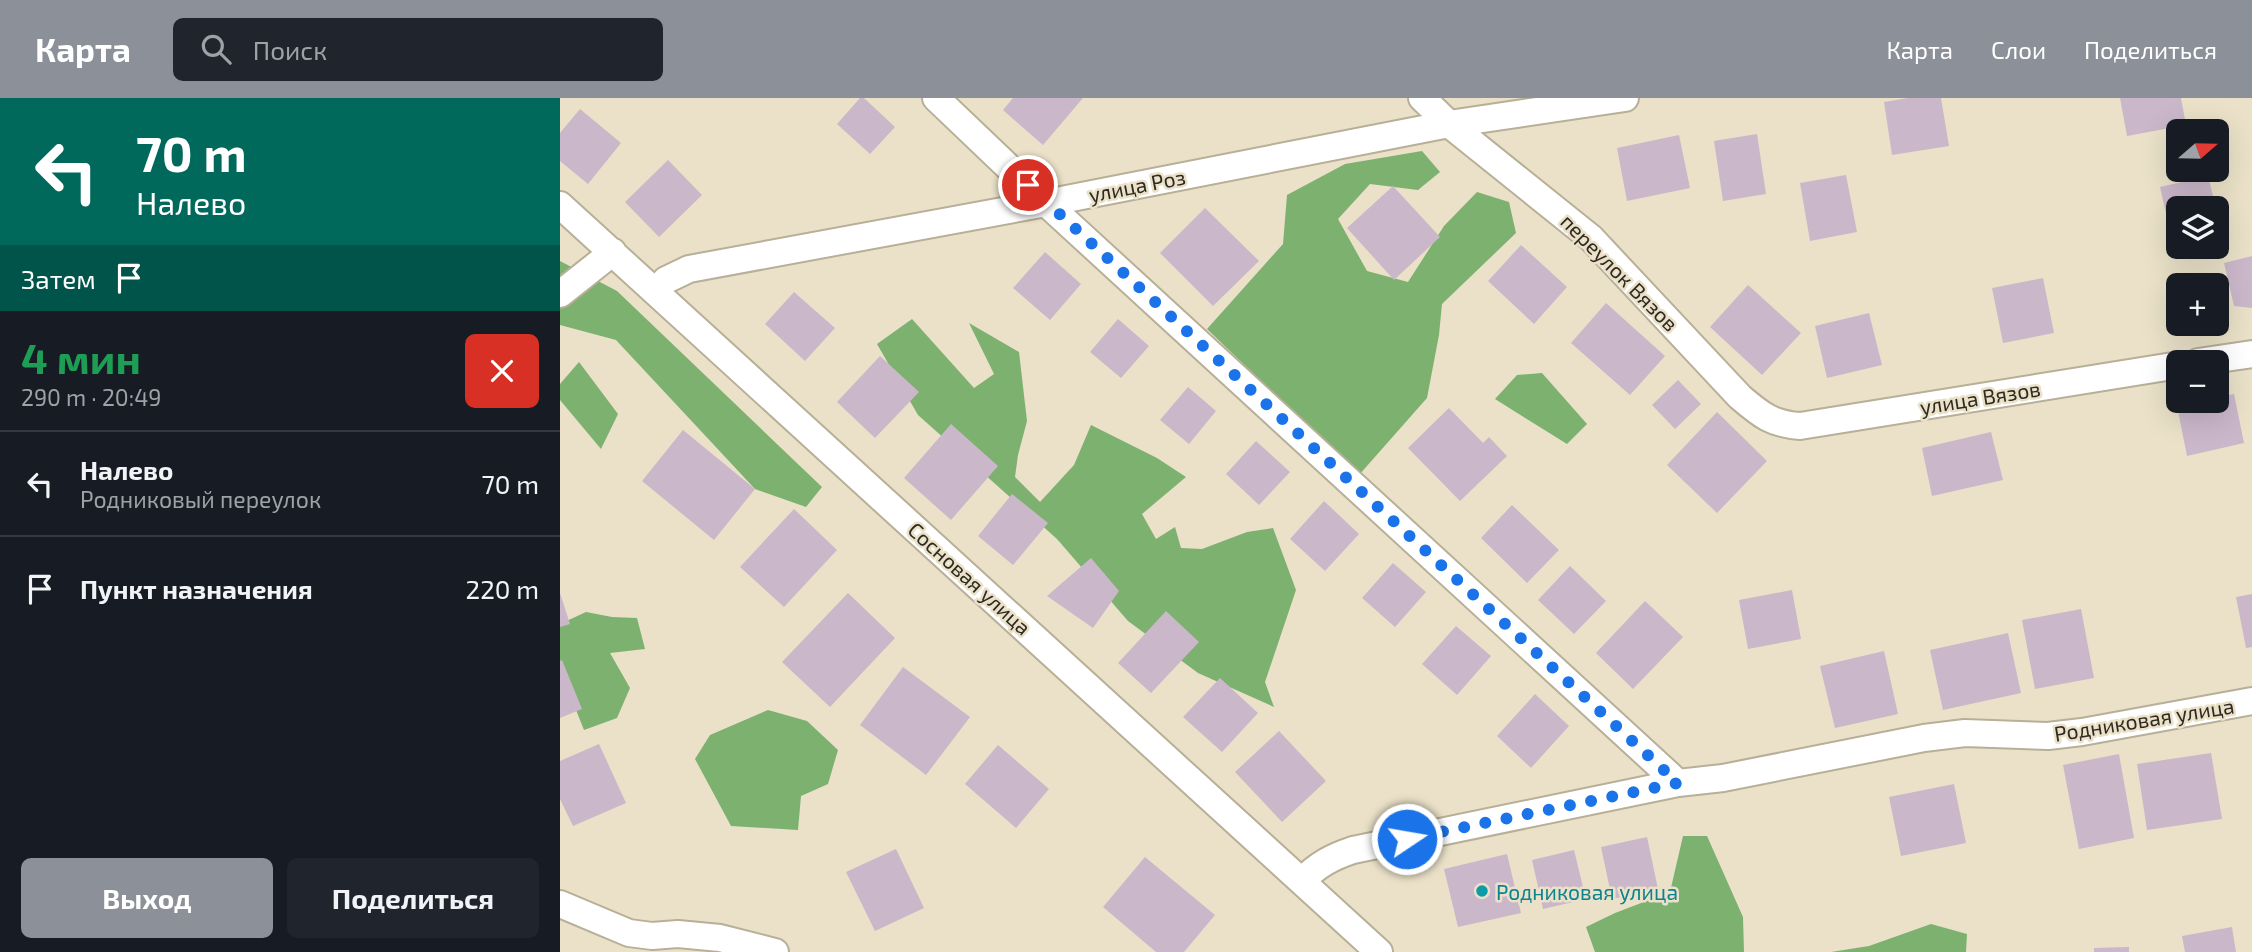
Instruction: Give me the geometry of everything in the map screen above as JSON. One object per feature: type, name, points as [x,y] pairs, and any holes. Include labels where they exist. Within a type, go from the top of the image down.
[{"type":"street","points":[[936,98],[1046,203],[1678,783]]},
{"type":"street","name":"переулок Вязов","points":[[1422,98],[1449,124],[1591,238],[1740,397],[1763,416],[1781,424]]},
{"type":"street","name":"улица Роз","points":[[656,291],[666,280],[689,269],[1449,124],[1625,98]]},
{"type":"street","name":"Сосновая улица","points":[[560,205],[1302,881],[1373,950]]},
{"type":"street","points":[[560,294],[613,252]]},
{"type":"street","points":[[2229,357],[2252,354]]},
{"type":"street","name":"улица Вязов","points":[[1781,424],[1800,425],[2166,367]]},
{"type":"street","name":"Родниковая улица","points":[[1302,881],[1331,858],[1353,850],[1678,783],[1723,778],[1924,738],[1965,733],[2048,736],[2252,701]]},
{"type":"street","points":[[560,904],[629,933],[652,936],[678,934],[720,939],[775,952]]},
{"type":"green space","points":[[1422,151],[1440,172],[1418,190],[1370,184],[1338,219],[1367,271],[1408,282],[1444,226],[1477,192],[1509,202],[1516,233],[1442,304],[1427,398],[1359,475],[1207,329],[1283,244],[1287,195],[1345,164]]},
{"type":"green space","points":[[560,261],[617,291],[822,487],[806,507],[755,489],[616,340],[560,325]]},
{"type":"green space","points":[[912,319],[974,388],[994,374],[969,323],[1019,352],[1027,421],[1015,477],[1040,502],[1074,465],[1091,425],[1157,458],[1186,477],[1142,514],[1156,539],[1175,527],[1181,548],[1202,549],[1247,532],[1273,528],[1296,590],[1265,682],[1274,707],[1198,673],[1128,621],[1057,539],[918,415],[877,344]]},
{"type":"green space","points":[[579,362],[618,414],[601,449],[560,400],[560,384]]},
{"type":"green space","points":[[1542,373],[1587,424],[1567,444],[1495,399],[1517,375]]},
{"type":"green space","points":[[586,612],[637,618],[645,649],[610,653],[630,688],[617,718],[584,730],[560,670],[560,624]]},
{"type":"green space","points":[[768,710],[807,721],[838,750],[828,784],[801,796],[798,830],[731,826],[695,759],[710,735]]},
{"type":"green space","points":[[1683,836],[1707,836],[1743,917],[1744,952],[1595,952],[1586,927],[1670,892]]},
{"type":"green space","points":[[1931,924],[1967,934],[1966,952],[1831,952],[1869,946]]},
{"type":"building","points":[[860,98],[864,98],[895,127],[870,154],[837,124]]},
{"type":"building","points":[[1013,98],[1083,98],[1043,145],[1003,110]]},
{"type":"building","points":[[1908,98],[1941,98],[1949,146],[1892,155],[1884,102]]},
{"type":"building","points":[[2120,98],[2181,98],[2185,119],[2166,119],[2166,129],[2127,136]]},
{"type":"building","points":[[580,109],[621,143],[588,184],[560,161],[560,133]]},
{"type":"building","points":[[1757,134],[1766,194],[1723,201],[1714,141]]},
{"type":"building","points":[[1679,135],[1690,188],[1627,201],[1617,148]]},
{"type":"building","points":[[668,160],[702,195],[659,237],[625,202]]},
{"type":"building","points":[[1846,175],[1857,232],[1810,241],[1800,183]]},
{"type":"building","points":[[2182,182],[2210,182],[2213,196],[2166,196],[2166,214],[2160,187]]},
{"type":"building","points":[[1393,186],[1440,237],[1394,280],[1347,228]]},
{"type":"building","points":[[1205,208],[1259,261],[1213,306],[1160,253]]},
{"type":"building","points":[[1521,245],[1567,287],[1534,324],[1488,281]]},
{"type":"building","points":[[1045,252],[1081,284],[1050,320],[1013,288]]},
{"type":"building","points":[[2252,256],[2252,308],[2234,306],[2229,273],[2226,273],[2224,263]]},
{"type":"building","points":[[2043,278],[2054,333],[2003,343],[1992,288]]},
{"type":"building","points":[[1748,285],[1801,333],[1762,375],[1710,327]]},
{"type":"building","points":[[794,292],[835,328],[805,361],[765,324]]},
{"type":"building","points":[[1606,303],[1665,356],[1630,395],[1571,343]]},
{"type":"building","points":[[1869,313],[1882,365],[1827,378],[1815,326]]},
{"type":"building","points":[[1118,319],[1149,346],[1121,378],[1090,352]]},
{"type":"building","points":[[880,356],[919,392],[875,438],[837,402]]},
{"type":"building","points":[[1678,380],[1701,404],[1675,429],[1652,405]]},
{"type":"building","points":[[1188,387],[1216,411],[1189,444],[1160,420]]},
{"type":"building","points":[[2234,394],[2244,443],[2187,456],[2178,413],[2229,413],[2229,395]]},
{"type":"building","points":[[1449,408],[1483,443],[1489,437],[1507,456],[1460,501],[1408,448]]},
{"type":"building","points":[[1717,412],[1767,461],[1717,513],[1667,465]]},
{"type":"building","points":[[951,424],[998,466],[951,520],[904,478]]},
{"type":"building","points":[[683,430],[755,489],[714,540],[642,481]]},
{"type":"building","points":[[1991,432],[2003,480],[1932,496],[1922,448]]},
{"type":"building","points":[[1256,441],[1290,472],[1259,505],[1226,474]]},
{"type":"building","points":[[1012,494],[1048,523],[1013,565],[978,536]]},
{"type":"building","points":[[1324,501],[1359,534],[1325,571],[1290,539]]},
{"type":"building","points":[[1512,505],[1559,550],[1527,583],[1481,538]]},
{"type":"building","points":[[794,509],[837,550],[784,607],[740,567]]},
{"type":"building","points":[[1091,558],[1119,591],[1093,628],[1047,596]]},
{"type":"building","points":[[1393,563],[1426,592],[1395,627],[1362,598]]},
{"type":"building","points":[[1570,566],[1606,601],[1574,634],[1538,600]]},
{"type":"building","points":[[1792,590],[1801,639],[1748,649],[1739,600]]},
{"type":"building","points":[[560,593],[570,624],[560,627]]},
{"type":"building","points":[[848,593],[895,638],[830,707],[782,662]]},
{"type":"building","points":[[2252,594],[2252,647],[2246,648],[2236,597]]},
{"type":"building","points":[[1645,601],[1683,637],[1633,689],[1596,653]]},
{"type":"building","points":[[2081,609],[2094,678],[2035,689],[2022,620]]},
{"type":"building","points":[[1166,611],[1199,642],[1151,693],[1118,663]]},
{"type":"building","points":[[1456,626],[1491,656],[1457,695],[1422,664]]},
{"type":"building","points":[[2008,633],[2021,693],[1943,710],[1930,650]]},
{"type":"building","points":[[1884,651],[1898,714],[1835,728],[1820,666]]},
{"type":"building","points":[[562,660],[582,709],[560,718],[560,661]]},
{"type":"building","points":[[903,667],[970,717],[926,775],[860,725]]},
{"type":"building","points":[[1220,678],[1258,713],[1222,752],[1183,717]]},
{"type":"building","points":[[1535,694],[1569,726],[1531,768],[1497,736]]},
{"type":"building","points":[[1279,731],[1326,781],[1282,822],[1235,772]]},
{"type":"building","points":[[599,744],[626,803],[573,826],[560,799],[560,761]]},
{"type":"building","points":[[998,745],[1049,789],[1016,828],[965,784]]},
{"type":"building","points":[[2211,753],[2222,819],[2147,830],[2137,764]]},
{"type":"building","points":[[2119,754],[2134,838],[2079,849],[2063,765]]},
{"type":"building","points":[[1954,784],[1966,843],[1901,856],[1889,797]]},
{"type":"building","points":[[1647,837],[1658,889],[1612,899],[1601,847]]},
{"type":"building","points":[[896,849],[924,908],[875,931],[846,872]]},
{"type":"building","points":[[1574,850],[1586,899],[1543,909],[1532,860]]},
{"type":"building","name":"Родниковая улица","points":[[1507,854],[1521,913],[1458,927],[1444,869]]},
{"type":"building","points":[[1145,857],[1215,915],[1184,952],[1156,952],[1103,907]]},
{"type":"building","points":[[2232,927],[2236,952],[2185,952],[2182,936]]},
{"type":"building","points":[[2129,947],[2129,952],[2094,952],[2094,948]]},
{"type":"place","name":"Родниковая улица","points":[[1482,891]]},
{"type":"route","points":[[1028,185],[1678,783],[1407,839]]}]
